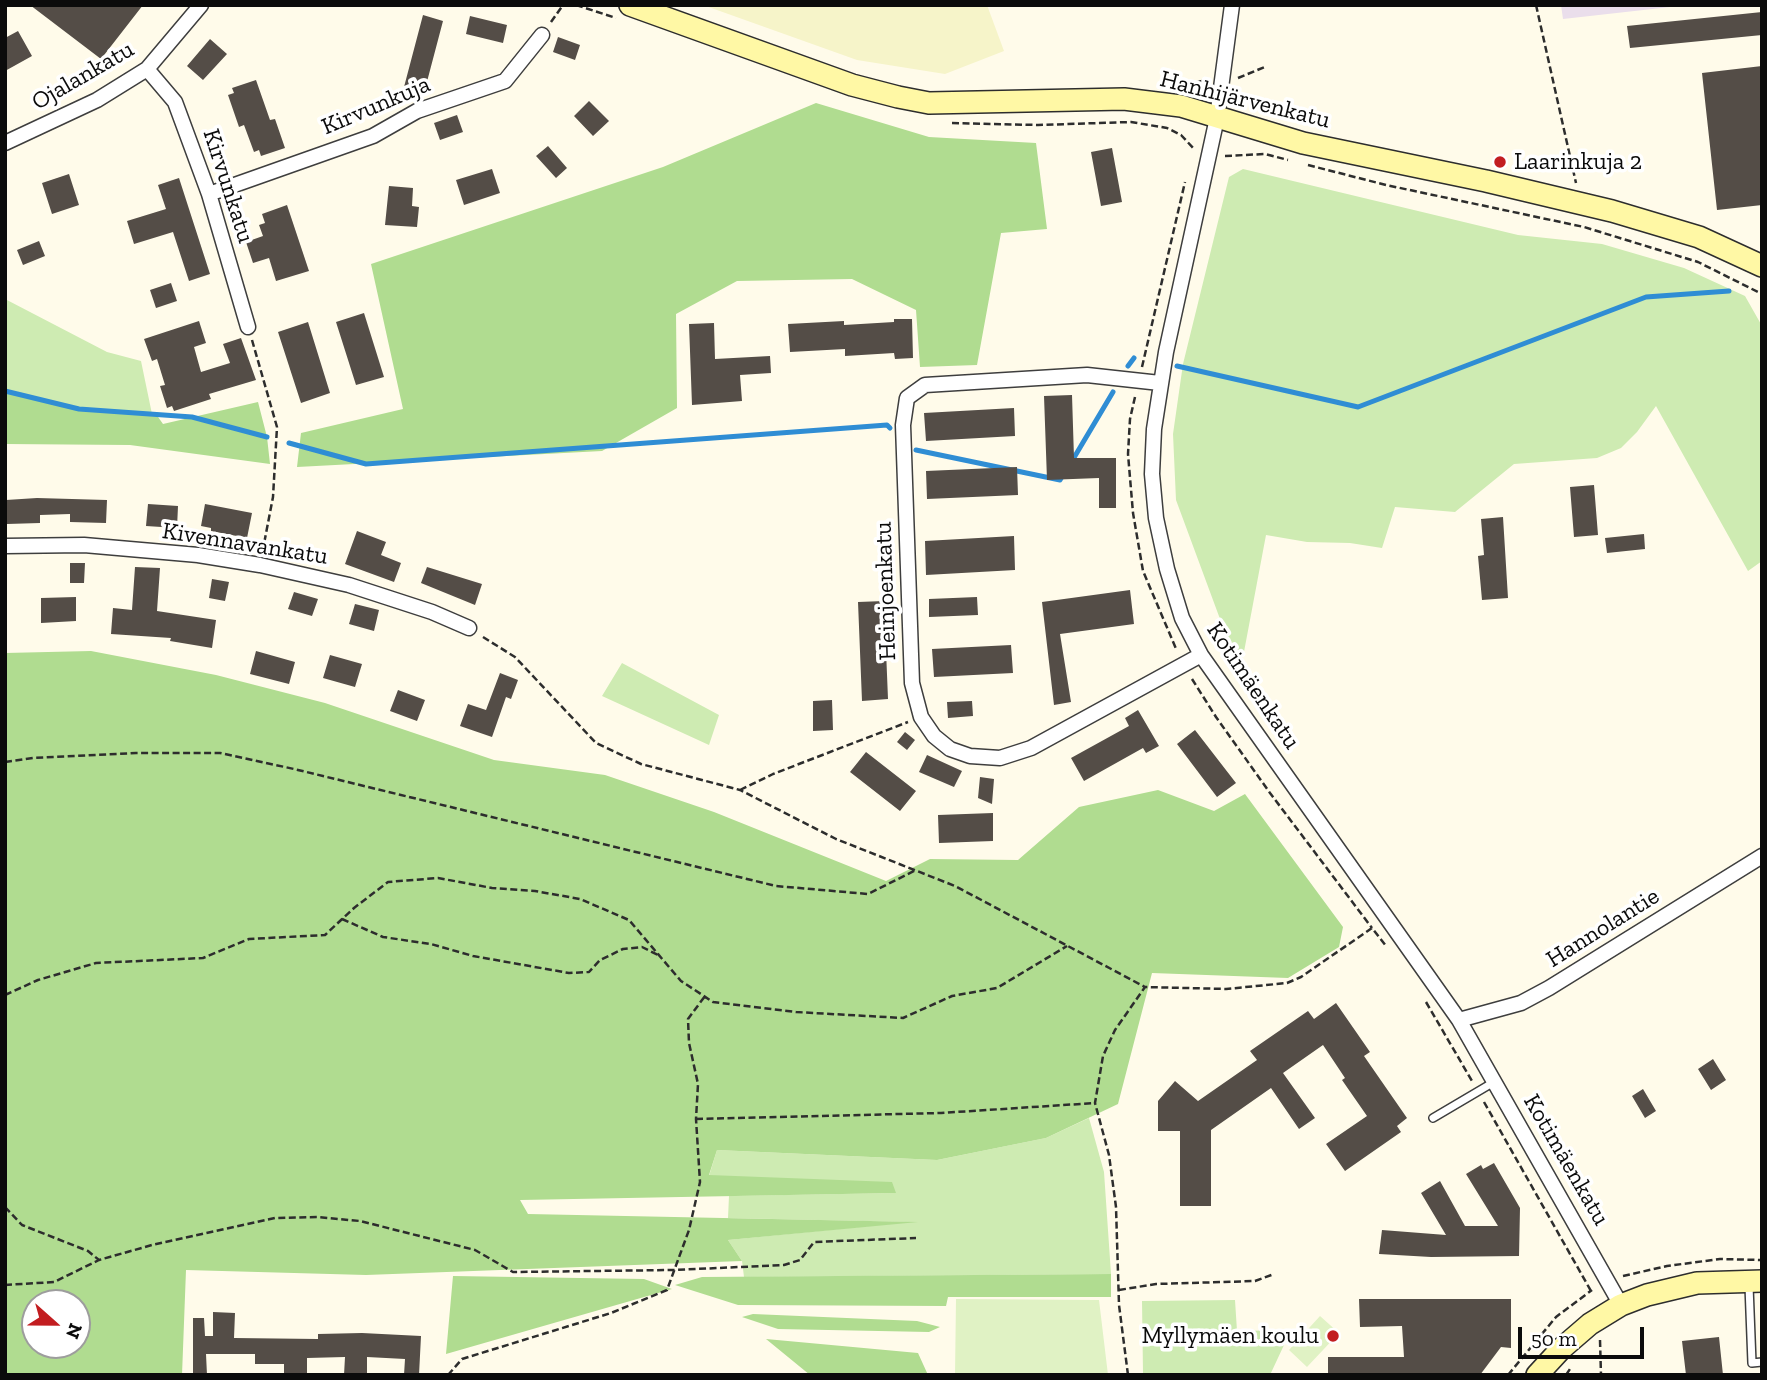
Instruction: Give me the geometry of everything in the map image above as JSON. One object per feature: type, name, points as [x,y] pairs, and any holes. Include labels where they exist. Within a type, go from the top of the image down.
[{"type":"street","name":"Ojalankatu","points":[[5,143],[97,100],[147,69],[201,5]]},
{"type":"street","name":"Hanhijärvenkatu","points":[[630,5],[852,85],[919,101],[1004,103],[1124,99],[1181,106],[1303,143],[1581,203],[1699,237],[1762,266]]},
{"type":"street","name":"Kotimäenkatu","points":[[1232,5],[1217,118],[1160,383],[1154,429],[1156,518],[1167,569],[1182,618],[1201,655],[1459,1020],[1621,1305]]},
{"type":"street","name":"Kirvunkuja","points":[[209,194],[373,136],[417,111],[505,81],[542,35]]},
{"type":"street","name":"Kirvunkatu","points":[[147,69],[175,102],[209,194],[248,327]]},
{"type":"street","name":"Heinjoenkatu","points":[[1160,383],[1087,375],[925,385],[907,398],[903,425],[912,683],[921,717],[934,736],[950,749],[970,756],[1000,758],[1031,748],[1201,655]]},
{"type":"street","name":"Kivennavankatu","points":[[5,546],[84,545],[198,555],[260,565],[349,585],[432,612],[469,628]]},
{"type":"street","name":"Hannolantie","points":[[1459,1020],[1521,1003],[1549,988],[1762,856]]},
{"type":"street","points":[[1536,1375],[1590,1325],[1621,1305],[1697,1283],[1755,1281]]},
{"type":"lane","points":[[1433,1118],[1494,1082]]},
{"type":"lane","points":[[1755,1281],[1752,1363],[1762,1362]]},
{"type":"path","points":[[542,35],[563,5]]},
{"type":"path","points":[[1536,5],[1581,203]]},
{"type":"path","points":[[1223,83],[1267,66]]},
{"type":"path","points":[[1209,156],[1265,154],[1292,161]]},
{"type":"path","points":[[1305,164],[1386,185],[1584,228],[1698,262],[1762,294]]},
{"type":"path","points":[[1187,174],[1130,419],[1128,454],[1133,513],[1143,571],[1183,665],[1216,717],[1388,949]]},
{"type":"path","points":[[248,327],[278,428],[273,496],[260,565]]},
{"type":"path","points":[[469,628],[514,657],[596,744],[641,764],[740,790],[836,839],[954,886],[1146,987],[1226,989],[1287,983],[1301,977],[1372,929]]},
{"type":"path","points":[[740,790],[774,774],[921,717]]},
{"type":"path","points":[[5,762],[136,753],[220,753],[776,886],[868,894],[916,870]]},
{"type":"path","points":[[5,995],[38,980],[96,963],[203,958],[249,939],[325,935],[388,882],[438,878],[580,899],[629,920],[681,981],[713,1002],[796,1012],[903,1018],[952,996],[997,988],[1067,946]]},
{"type":"path","points":[[342,919],[383,937],[431,944],[473,957],[569,973],[589,972],[600,960],[623,949],[642,947],[659,956]]},
{"type":"path","points":[[1128,1375],[1110,1155],[1095,1103],[1103,1056],[1115,1030],[1146,987]]},
{"type":"path","points":[[1421,993],[1591,1291]]},
{"type":"path","points":[[448,1375],[462,1359],[611,1313],[667,1290],[689,1230],[700,1182],[696,1119],[698,1084],[689,1043],[688,1019],[705,996]]},
{"type":"path","points":[[696,1119],[942,1113],[1095,1103]]},
{"type":"path","points":[[5,1207],[22,1224],[88,1251],[99,1260]]},
{"type":"path","points":[[5,1285],[54,1282],[99,1260],[264,1220],[317,1217],[360,1222],[475,1250],[513,1272],[674,1270],[784,1265],[800,1260],[814,1242],[916,1238]]},
{"type":"path","points":[[1119,1290],[1156,1284],[1255,1281],[1274,1275]]},
{"type":"path","points":[[1592,1345],[1600,1338],[1601,1375]]},
{"type":"shaded area","points":[[703,5],[987,5],[1004,51],[945,74],[857,60]]},
{"type":"shaded area","points":[[1561,5],[1688,5],[1563,19]]},
{"type":"green space","points":[[816,103],[929,137],[1036,143],[1047,229],[1001,233],[977,365],[920,367],[916,310],[852,279],[737,281],[676,314],[677,408],[602,451],[297,467],[301,433],[403,409],[371,264],[663,167]]},
{"type":"green space","points":[[1243,169],[1518,235],[1602,244],[1684,268],[1745,296],[1762,326],[1762,561],[1748,571],[1656,406],[1621,448],[1597,458],[1514,464],[1455,512],[1395,507],[1382,548],[1350,543],[1307,542],[1266,535],[1240,673],[1176,500],[1173,434],[1183,364],[1229,177]]},
{"type":"green space","points":[[5,299],[107,352],[141,361],[152,414],[79,409],[5,391]]},
{"type":"green space","points":[[5,391],[79,409],[156,414],[163,424],[258,402],[267,437],[270,464],[130,445],[5,444]]},
{"type":"green space","points":[[91,651],[216,675],[325,703],[494,760],[605,775],[714,812],[886,881],[930,859],[1018,860],[1079,807],[1158,790],[1214,811],[1245,794],[1343,927],[1339,947],[1288,978],[1152,973],[1118,1104],[1046,1138],[937,1160],[717,1150],[709,1175],[892,1182],[896,1193],[520,1200],[528,1214],[918,1222],[728,1240],[742,1261],[366,1275],[186,1270],[182,1375],[5,1375],[5,653]]},
{"type":"green space","points":[[622,663],[719,715],[709,745],[602,696]]},
{"type":"green space","points":[[1089,1118],[1104,1172],[1111,1274],[744,1277],[742,1261],[728,1240],[909,1222],[728,1218],[729,1196],[895,1193],[709,1176],[717,1150],[937,1160],[1046,1138]]},
{"type":"green space","points":[[1111,1274],[1111,1297],[948,1297],[946,1306],[738,1305],[675,1285],[702,1277]]},
{"type":"green space","points":[[453,1276],[644,1279],[672,1289],[446,1354]]},
{"type":"green space","points":[[956,1299],[1099,1300],[1108,1375],[955,1375]]},
{"type":"green space","points":[[1235,1300],[1237,1331],[1291,1330],[1270,1375],[1143,1373],[1142,1301]]},
{"type":"green space","points":[[753,1314],[917,1321],[940,1327],[929,1332],[778,1329],[742,1317]]},
{"type":"green space","points":[[1320,1316],[1339,1333],[1307,1367],[1289,1350]]},
{"type":"green space","points":[[766,1339],[918,1353],[928,1375],[810,1375]]},
{"type":"building","points":[[30,5],[143,5],[101,59]]},
{"type":"building","points":[[1762,12],[1762,35],[1630,48],[1627,26]]},
{"type":"building","points":[[423,15],[443,21],[424,93],[404,87]]},
{"type":"building","points":[[470,16],[507,25],[503,43],[466,34]]},
{"type":"building","points":[[18,31],[32,56],[5,71],[5,38]]},
{"type":"building","points":[[558,37],[580,45],[575,60],[553,52]]},
{"type":"building","points":[[210,39],[227,54],[203,80],[187,66]]},
{"type":"building","points":[[1762,66],[1762,205],[1717,210],[1702,73]]},
{"type":"building","points":[[256,80],[270,120],[275,119],[285,148],[261,156],[259,150],[254,152],[244,125],[239,127],[228,95],[234,93],[232,88]]},
{"type":"building","points":[[589,101],[609,121],[593,136],[574,116]]},
{"type":"building","points":[[457,115],[463,132],[440,140],[434,123]]},
{"type":"building","points":[[548,146],[567,168],[556,178],[536,156]]},
{"type":"building","points":[[1112,148],[1122,202],[1101,206],[1091,152]]},
{"type":"building","points":[[492,169],[500,193],[464,205],[456,180]]},
{"type":"building","points":[[69,174],[79,205],[52,214],[42,183]]},
{"type":"building","points":[[179,178],[210,274],[189,281],[173,232],[134,244],[127,221],[166,209],[158,185]]},
{"type":"building","points":[[389,186],[413,188],[412,206],[419,207],[417,227],[385,225]]},
{"type":"building","points":[[287,205],[309,271],[276,281],[269,258],[253,263],[246,242],[263,236],[259,225],[265,223],[262,214]]},
{"type":"building","points":[[39,241],[45,256],[23,265],[17,250]]},
{"type":"building","points":[[171,283],[177,301],[156,308],[150,290]]},
{"type":"building","points":[[364,313],[384,377],[356,385],[336,322]]},
{"type":"building","points":[[894,319],[912,319],[913,358],[895,359],[894,353],[845,356],[845,349],[790,352],[788,324],[844,321],[844,325],[894,322]]},
{"type":"building","points":[[199,321],[206,343],[194,347],[201,372],[230,363],[223,344],[241,338],[256,380],[209,394],[211,399],[174,411],[172,406],[167,408],[160,386],[165,385],[157,359],[152,361],[144,339]]},
{"type":"building","points":[[308,322],[330,393],[301,403],[278,332]]},
{"type":"building","points":[[714,323],[715,359],[770,356],[771,373],[740,375],[742,401],[692,405],[689,324]]},
{"type":"building","points":[[1072,395],[1074,458],[1116,458],[1116,508],[1099,508],[1099,478],[1047,480],[1044,396]]},
{"type":"building","points":[[1014,408],[1015,436],[926,441],[924,413]]},
{"type":"building","points":[[1017,467],[1018,495],[927,499],[926,471]]},
{"type":"building","points":[[1594,485],[1598,535],[1574,537],[1570,487]]},
{"type":"building","points":[[6,500],[107,500],[106,523],[70,522],[70,514],[40,515],[40,523],[7,524]]},
{"type":"building","points":[[148,504],[178,506],[177,528],[146,526]]},
{"type":"building","points":[[205,504],[252,513],[247,538],[211,531],[211,528],[201,526]]},
{"type":"building","points":[[1503,517],[1508,598],[1482,600],[1478,556],[1484,555],[1481,519]]},
{"type":"building","points":[[357,531],[386,542],[381,555],[401,563],[394,582],[345,564]]},
{"type":"building","points":[[1644,534],[1645,549],[1607,553],[1605,538]]},
{"type":"building","points":[[1014,536],[1015,570],[926,575],[925,541]]},
{"type":"building","points":[[70,563],[85,563],[84,583],[70,583]]},
{"type":"building","points":[[135,567],[160,568],[157,611],[216,620],[212,648],[170,641],[171,638],[111,634],[113,608],[132,610]]},
{"type":"building","points":[[427,567],[482,584],[475,605],[421,583]]},
{"type":"building","points":[[212,579],[229,582],[225,601],[209,598]]},
{"type":"building","points":[[1130,590],[1134,624],[1060,634],[1071,702],[1054,705],[1042,602]]},
{"type":"building","points":[[294,592],[318,599],[312,616],[288,609]]},
{"type":"building","points":[[76,597],[76,621],[41,623],[41,598]]},
{"type":"building","points":[[977,597],[978,615],[929,617],[929,599]]},
{"type":"building","points":[[884,601],[888,699],[862,701],[858,602]]},
{"type":"building","points":[[355,604],[379,610],[374,631],[349,624]]},
{"type":"building","points":[[1011,645],[1013,673],[934,677],[932,649]]},
{"type":"building","points":[[256,651],[295,662],[289,684],[250,674]]},
{"type":"building","points":[[330,655],[362,664],[355,687],[323,678]]},
{"type":"building","points":[[500,673],[518,680],[511,699],[506,697],[492,737],[460,726],[468,704],[486,710]]},
{"type":"building","points":[[398,690],[425,700],[417,721],[390,711]]},
{"type":"building","points":[[832,700],[833,730],[813,731],[813,701]]},
{"type":"building","points":[[972,701],[973,716],[948,718],[947,702]]},
{"type":"building","points":[[1138,710],[1159,746],[1146,753],[1143,748],[1084,781],[1071,758],[1129,726],[1125,718]]},
{"type":"building","points":[[1195,730],[1236,783],[1217,797],[1177,744]]},
{"type":"building","points":[[905,732],[915,740],[907,750],[897,742]]},
{"type":"building","points":[[866,752],[916,791],[900,811],[850,772]]},
{"type":"building","points":[[927,755],[962,771],[954,787],[919,772]]},
{"type":"building","points":[[980,777],[994,779],[992,804],[978,798]]},
{"type":"building","points":[[993,813],[993,841],[939,843],[938,815]]},
{"type":"building","points":[[1336,1003],[1370,1052],[1364,1056],[1407,1118],[1397,1126],[1401,1132],[1345,1171],[1326,1144],[1367,1116],[1342,1080],[1345,1078],[1323,1045],[1283,1073],[1315,1118],[1299,1129],[1271,1088],[1211,1130],[1211,1206],[1180,1206],[1180,1131],[1158,1131],[1158,1101],[1175,1081],[1198,1101],[1257,1060],[1250,1051],[1308,1011],[1314,1019]]},
{"type":"building","points":[[1713,1059],[1726,1080],[1711,1090],[1698,1069]]},
{"type":"building","points":[[1643,1089],[1656,1111],[1645,1118],[1632,1096]]},
{"type":"building","points":[[1494,1163],[1520,1208],[1519,1256],[1431,1257],[1379,1254],[1382,1230],[1446,1235],[1421,1193],[1440,1181],[1465,1226],[1498,1226],[1466,1174],[1481,1165],[1483,1169]]},
{"type":"building","points":[[1359,1299],[1511,1299],[1511,1348],[1501,1347],[1480,1375],[1328,1375],[1328,1357],[1404,1357],[1402,1326],[1360,1327]]},
{"type":"building","points":[[213,1312],[235,1313],[234,1338],[318,1339],[318,1334],[362,1333],[421,1336],[419,1375],[404,1375],[405,1359],[367,1357],[367,1375],[344,1375],[345,1357],[307,1358],[307,1375],[284,1375],[284,1364],[255,1364],[255,1354],[206,1354],[207,1375],[193,1375],[193,1318],[204,1318],[205,1336],[213,1336]]},
{"type":"building","points":[[1719,1337],[1723,1375],[1686,1375],[1682,1341]]},
{"type":"waterway","points":[[1177,366],[1358,407],[1646,297],[1729,291]]},
{"type":"waterway","points":[[1128,366],[1134,358]]},
{"type":"waterway","points":[[5,391],[79,409],[192,417],[267,437]]},
{"type":"waterway","points":[[1072,461],[1113,392]]},
{"type":"waterway","points":[[289,443],[366,464],[887,425],[890,428]]},
{"type":"waterway","points":[[916,450],[1060,480],[1063,475]]},
{"type":"place","name":"Laarinkuja 2","points":[[1500,162]]},
{"type":"place","name":"Myllymäen koulu","points":[[1333,1336]]}]
